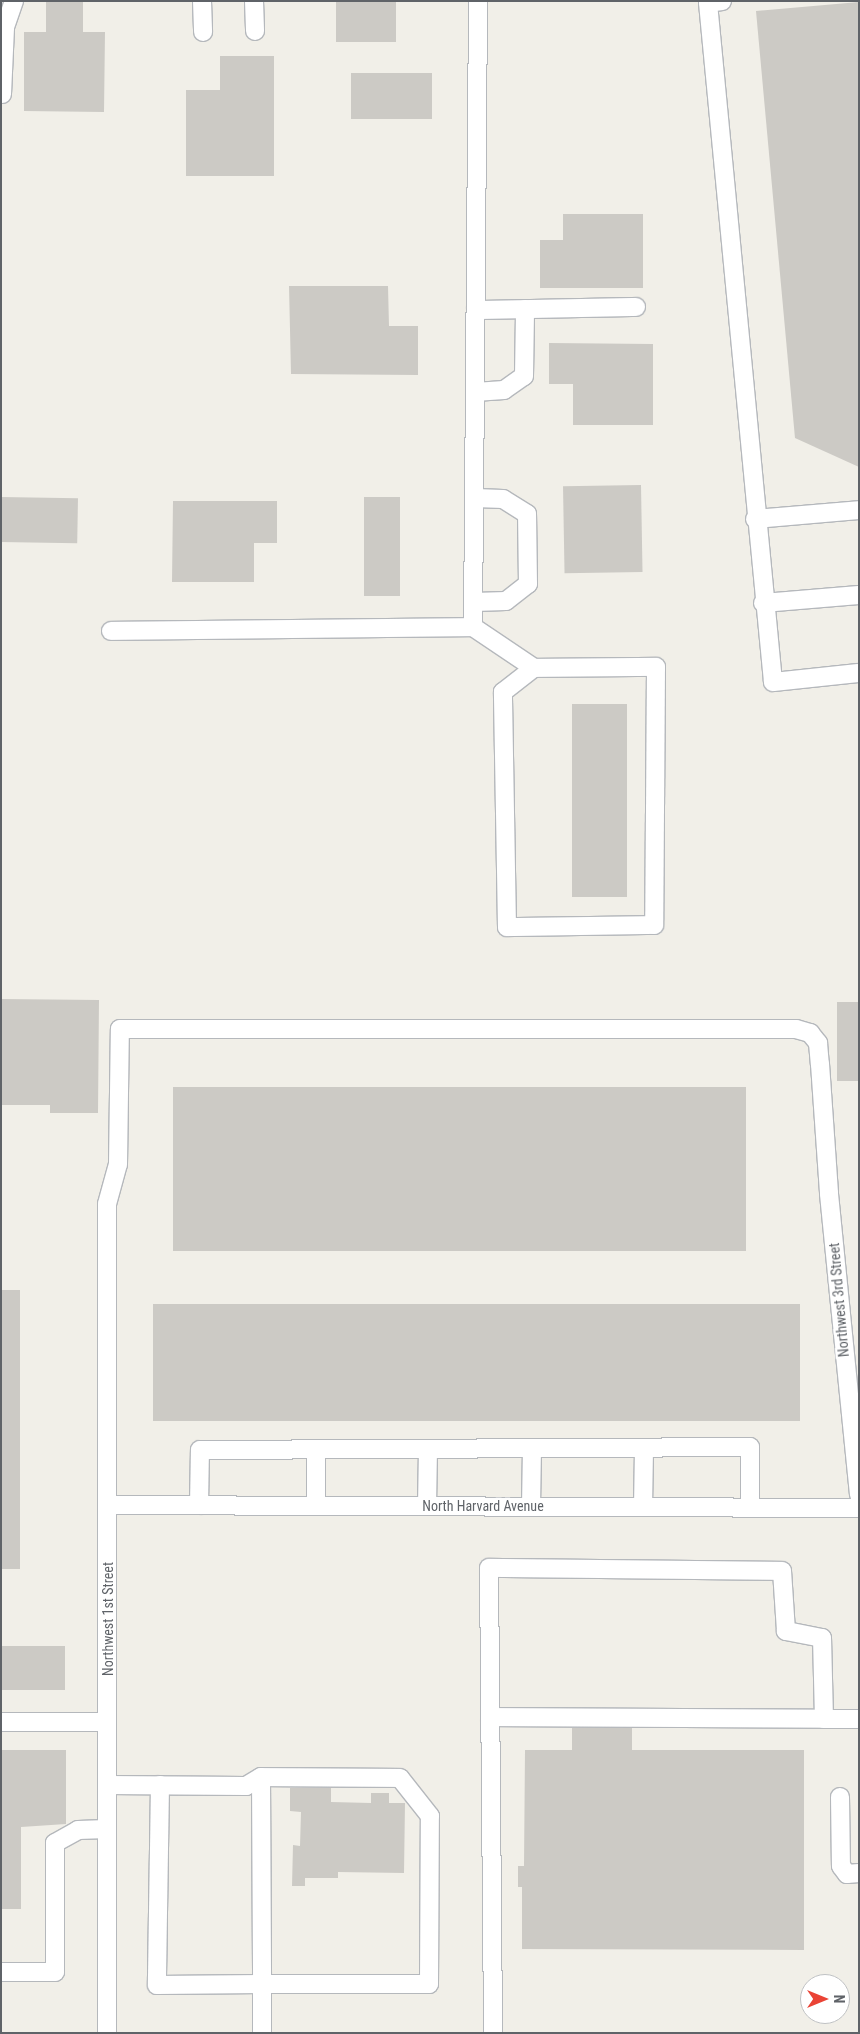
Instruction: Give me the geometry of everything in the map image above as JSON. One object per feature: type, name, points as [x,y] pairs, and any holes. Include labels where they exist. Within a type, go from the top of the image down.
[{"type":"street","points":[[2,94],[4,27],[14,1]]},
{"type":"street","points":[[202,1],[203,32]]},
{"type":"street","points":[[254,1],[255,31]]},
{"type":"street","points":[[473,627],[478,1]]},
{"type":"street","points":[[712,2],[755,519],[773,682],[859,674]]},
{"type":"street","points":[[476,310],[636,307]]},
{"type":"street","points":[[475,392],[504,390],[524,376],[525,309]]},
{"type":"street","points":[[474,602],[506,601],[528,584],[527,514],[503,499],[475,498]]},
{"type":"street","points":[[755,519],[859,510]]},
{"type":"street","points":[[763,603],[859,596]]},
{"type":"street","points":[[111,631],[473,627],[534,668],[656,667],[654,925],[507,927],[503,692],[534,668]]},
{"type":"street","name":"Northwest 3rd Street","points":[[107,1204],[118,1164],[120,1029],[796,1029],[810,1033],[818,1043],[829,1194],[859,1495]]},
{"type":"street","name":"Northwest 1st Street","points":[[107,1204],[107,2033]]},
{"type":"street","points":[[199,1505],[200,1450],[750,1447],[750,1507]]},
{"type":"street","points":[[532,1448],[532,1506]]},
{"type":"street","points":[[643,1507],[644,1448]]},
{"type":"street","points":[[316,1449],[316,1506]]},
{"type":"street","points":[[427,1506],[428,1449]]},
{"type":"street","name":"North Harvard Avenue","points":[[108,1504],[859,1508]]},
{"type":"street","points":[[494,2033],[489,1568],[782,1571],[786,1631],[822,1638],[824,1719]]},
{"type":"street","points":[[490,1717],[859,1719]]},
{"type":"street","points":[[1,1722],[108,1722]]},
{"type":"street","points":[[107,1785],[160,1785],[246,1786],[261,1777],[400,1778],[430,1816],[429,1984],[157,1985],[160,1785]]},
{"type":"street","points":[[261,1777],[262,2033]]},
{"type":"street","points":[[840,1798],[841,1866],[847,1874],[859,1873]]},
{"type":"street","points":[[1,1972],[55,1972],[54,1843],[78,1830],[107,1829]]},
{"type":"building","points":[[46,1],[83,1],[83,32],[105,32],[104,112],[24,111],[24,32],[46,32]]},
{"type":"building","points":[[336,1],[396,1],[396,42],[336,42]]},
{"type":"building","points":[[859,2],[859,467],[795,438],[756,11]]},
{"type":"building","points":[[220,56],[274,56],[274,176],[186,176],[186,90],[220,90]]},
{"type":"building","points":[[351,73],[432,73],[432,119],[351,119]]},
{"type":"building","points":[[563,214],[643,214],[643,288],[540,288],[540,240],[563,240]]},
{"type":"building","points":[[289,286],[388,286],[389,326],[418,326],[418,375],[291,374]]},
{"type":"building","points":[[549,343],[653,344],[653,425],[573,425],[573,384],[549,384]]},
{"type":"building","points":[[641,485],[643,572],[565,573],[563,486]]},
{"type":"building","points":[[1,497],[78,498],[77,543],[1,542]]},
{"type":"building","points":[[364,497],[400,497],[400,596],[364,596]]},
{"type":"building","points":[[173,501],[277,501],[277,543],[254,543],[254,582],[172,582]]},
{"type":"building","points":[[572,704],[627,704],[627,897],[572,897]]},
{"type":"building","points":[[1,999],[99,1000],[98,1113],[50,1113],[50,1105],[1,1105]]},
{"type":"building","points":[[837,1002],[859,1002],[859,1081],[837,1081]]},
{"type":"building","points":[[173,1087],[746,1087],[746,1251],[173,1251]]},
{"type":"building","points":[[1,1290],[20,1290],[20,1569],[1,1569]]},
{"type":"building","points":[[153,1304],[800,1304],[800,1421],[153,1421]]},
{"type":"building","points":[[1,1646],[65,1646],[65,1690],[1,1690]]},
{"type":"building","points":[[572,1728],[632,1728],[632,1750],[804,1750],[804,1950],[522,1949],[522,1887],[518,1887],[518,1866],[524,1866],[525,1750],[572,1750]]},
{"type":"building","points":[[1,1750],[66,1750],[66,1824],[21,1827],[21,1909],[1,1909]]},
{"type":"building","points":[[290,1788],[331,1788],[331,1802],[371,1803],[371,1793],[389,1793],[389,1803],[405,1803],[404,1873],[338,1872],[338,1878],[305,1878],[305,1886],[292,1886],[293,1845],[300,1846],[301,1812],[290,1811]]}]
